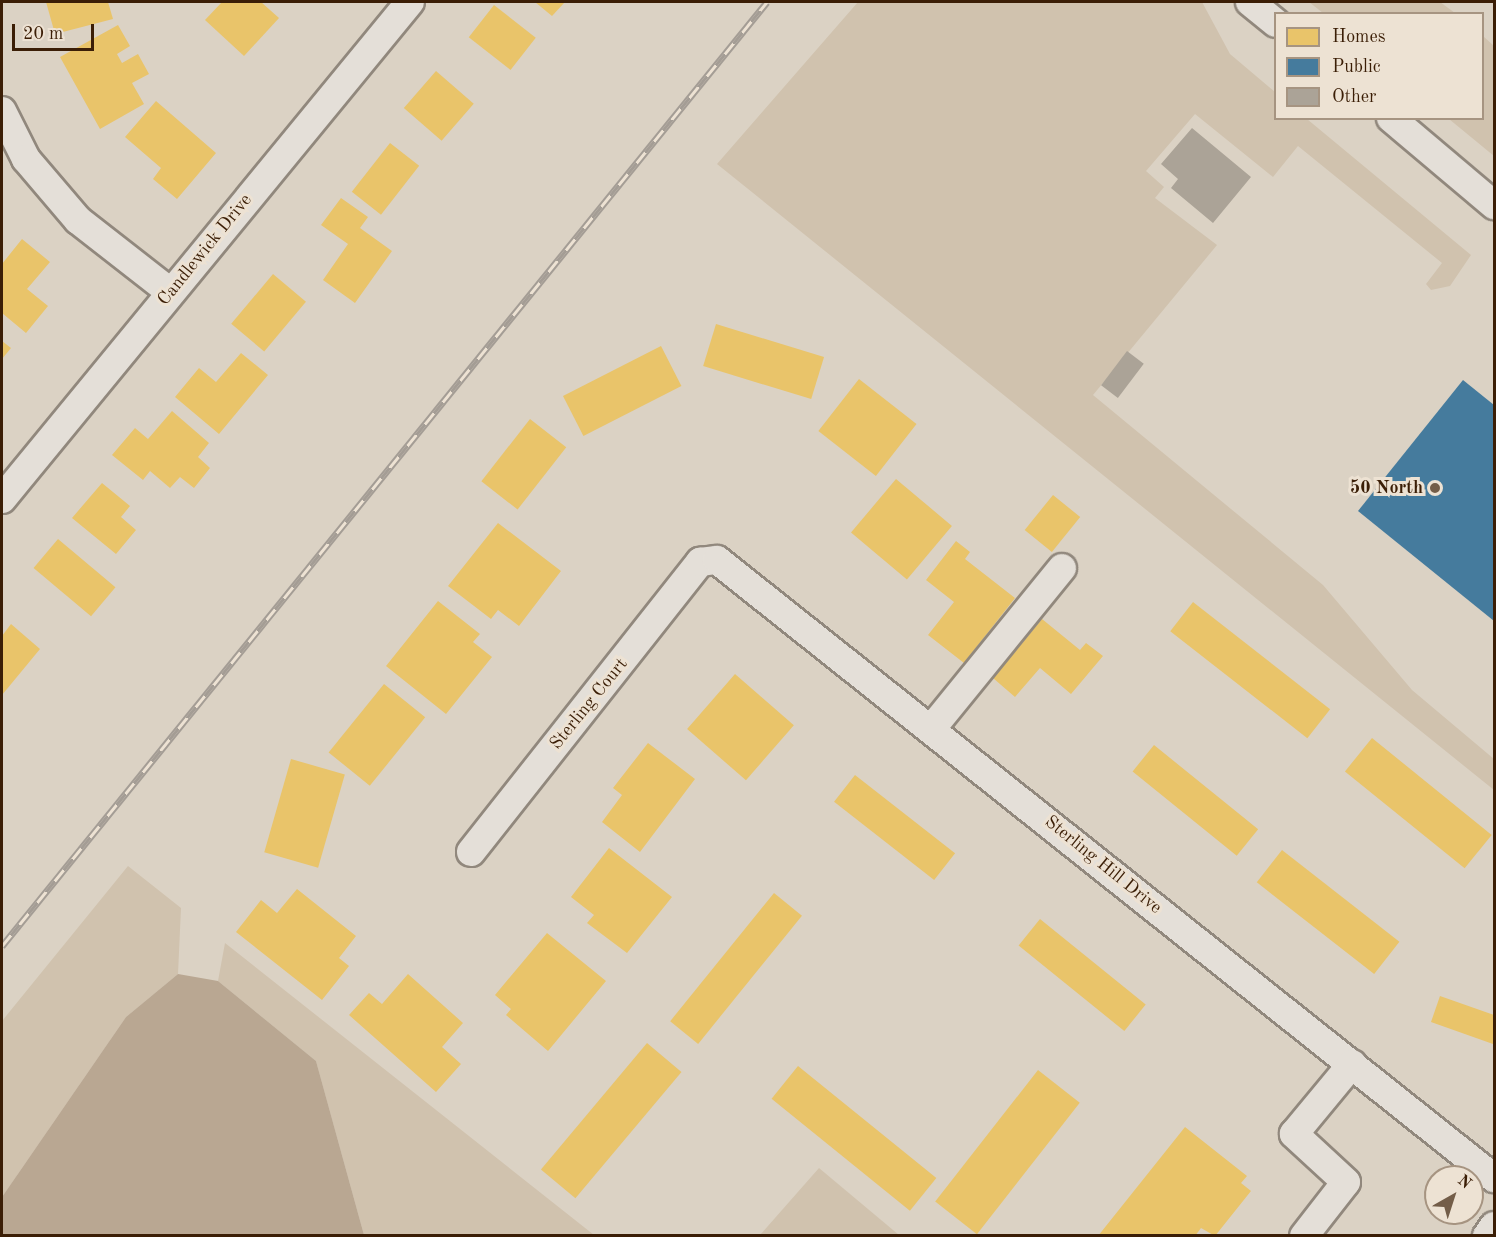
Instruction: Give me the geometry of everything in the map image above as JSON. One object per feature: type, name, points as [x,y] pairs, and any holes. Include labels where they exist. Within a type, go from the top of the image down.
[{"type":"street","name":"Candlewick Drive","points":[[2,499],[410,2]]},
{"type":"street","points":[[1250,2],[1274,21]]},
{"type":"street","points":[[2,111],[26,159],[78,220],[170,292]]},
{"type":"street","points":[[1393,120],[1494,205]]},
{"type":"street","name":"Sterling Hill Drive","points":[[708,558],[824,640],[1494,1178]]},
{"type":"street","name":"Sterling Court","points":[[471,852],[708,558]]},
{"type":"street","points":[[932,728],[1062,568]]},
{"type":"street","points":[[1304,1236],[1346,1182],[1294,1134],[1352,1064]]},
{"type":"street","points":[[1487,1236],[1494,1226]]},
{"type":"shaded area","points":[[858,2],[1202,2],[1230,54],[1274,91],[1274,120],[1308,120],[1471,255],[1450,286],[1431,290],[1426,284],[1442,263],[1298,146],[1273,177],[1195,114],[1146,171],[1164,187],[1155,198],[1217,245],[1093,395],[1323,585],[1412,690],[1494,759],[1494,790],[717,164]]},
{"type":"shaded area","points":[[1309,2],[1440,2],[1454,12],[1322,12]]},
{"type":"shaded area","points":[[1484,37],[1494,46],[1494,156],[1450,120],[1484,120]]},
{"type":"shaded area","points":[[128,866],[181,908],[178,974],[126,1017],[2,1197],[2,1021]]},
{"type":"shaded area","points":[[225,943],[594,1235],[364,1235],[316,1061],[218,981]]},
{"type":"shaded area","points":[[178,974],[218,981],[316,1061],[364,1235],[2,1235],[2,1197],[126,1017]]},
{"type":"shaded area","points":[[819,1168],[899,1235],[760,1235]]},
{"type":"building: Homes","points":[[46,2],[108,2],[113,19],[55,34]]},
{"type":"building: Homes","points":[[222,2],[261,2],[279,18],[244,56],[205,20]]},
{"type":"building: Homes","points":[[535,2],[565,2],[552,16]]},
{"type":"building: Homes","points":[[494,5],[536,38],[511,70],[469,37]]},
{"type":"building: Homes","points":[[118,25],[130,46],[117,54],[122,63],[138,54],[149,74],[132,83],[144,104],[100,129],[60,57]]},
{"type":"building: Homes","points":[[436,71],[474,104],[442,141],[404,108]]},
{"type":"building: Homes","points":[[156,101],[216,153],[177,199],[153,179],[161,168],[125,137]]},
{"type":"building: Homes","points":[[390,143],[419,166],[381,215],[352,192]]},
{"type":"building: Homes","points":[[341,198],[368,217],[360,228],[392,251],[355,303],[323,280],[348,244],[321,225]]},
{"type":"building: Homes","points":[[22,239],[50,262],[27,289],[48,306],[26,333],[2,313],[2,264]]},
{"type":"building: Homes","points":[[273,274],[306,302],[264,351],[231,324]]},
{"type":"building: Homes","points":[[716,324],[824,357],[811,399],[703,366]]},
{"type":"building: Homes","points":[[2,341],[11,348],[2,359]]},
{"type":"building: Homes","points":[[661,346],[681,386],[583,436],[563,396]]},
{"type":"building: Homes","points":[[241,353],[268,375],[219,434],[175,397],[199,368],[216,382]]},
{"type":"building: Homes","points":[[859,379],[917,424],[876,476],[818,431]]},
{"type":"building: Homes","points":[[172,411],[209,443],[198,457],[210,468],[194,488],[180,477],[170,488],[150,471],[143,480],[112,455],[135,428],[148,439]]},
{"type":"building: Homes","points":[[530,419],[566,447],[518,510],[481,481]]},
{"type":"building: Homes","points":[[896,479],[952,526],[907,580],[851,533]]},
{"type":"building: Homes","points":[[102,483],[130,506],[121,517],[136,530],[116,554],[72,518]]},
{"type":"building: Homes","points":[[1053,495],[1080,517],[1052,552],[1025,530]]},
{"type":"building: Homes","points":[[498,523],[561,571],[519,626],[498,610],[491,619],[448,586]]},
{"type":"building: Homes","points":[[58,539],[115,587],[91,616],[34,568]]},
{"type":"building: Homes","points":[[956,541],[970,552],[965,559],[1015,598],[964,663],[928,635],[954,602],[926,580]]},
{"type":"building: Homes","points":[[438,601],[480,634],[473,642],[492,657],[446,714],[386,666]]},
{"type":"building: Homes","points":[[1193,602],[1330,709],[1307,738],[1170,631]]},
{"type":"building: Homes","points":[[1042,619],[1080,650],[1086,643],[1103,656],[1071,694],[1040,668],[1015,697],[993,678]]},
{"type":"building: Homes","points":[[11,624],[40,649],[2,695],[2,636]]},
{"type":"building: Homes","points":[[735,674],[794,725],[746,780],[687,729]]},
{"type":"building: Homes","points":[[384,684],[425,717],[370,786],[329,752]]},
{"type":"building: Homes","points":[[1372,738],[1492,835],[1465,868],[1345,771]]},
{"type":"building: Homes","points":[[648,743],[695,779],[640,852],[602,822],[622,795],[613,788]]},
{"type":"building: Homes","points":[[1154,745],[1258,829],[1237,856],[1133,771]]},
{"type":"building: Homes","points":[[291,759],[345,774],[318,868],[264,852]]},
{"type":"building: Homes","points":[[855,775],[955,853],[934,880],[834,802]]},
{"type":"building: Homes","points":[[609,848],[672,897],[627,953],[587,923],[594,915],[571,897]]},
{"type":"building: Homes","points":[[1282,850],[1399,942],[1374,974],[1257,882]]},
{"type":"building: Homes","points":[[297,889],[356,936],[339,958],[349,966],[322,1000],[236,932],[261,900],[277,913]]},
{"type":"building: Homes","points":[[774,893],[802,916],[698,1044],[670,1021]]},
{"type":"building: Homes","points":[[1040,919],[1146,1005],[1124,1031],[1019,945]]},
{"type":"building: Homes","points":[[547,933],[606,981],[548,1051],[506,1015],[511,1009],[495,995]]},
{"type":"building: Homes","points":[[408,974],[463,1023],[442,1047],[461,1064],[436,1092],[349,1015],[369,993],[382,1004]]},
{"type":"building: Homes","points":[[1440,996],[1494,1015],[1493,1044],[1431,1022]]},
{"type":"building: Homes","points":[[647,1043],[681,1072],[575,1198],[541,1169]]},
{"type":"building: Homes","points":[[798,1066],[936,1178],[910,1211],[772,1099]]},
{"type":"building: Homes","points":[[1038,1070],[1080,1103],[977,1234],[935,1202]]},
{"type":"building: Homes","points":[[1185,1127],[1247,1176],[1241,1183],[1251,1191],[1215,1236],[1201,1228],[1195,1236],[1098,1236]]},
{"type":"building: Public","name":"50 North","points":[[1463,380],[1494,405],[1494,621],[1358,511]]},
{"type":"building: Other","points":[[1192,128],[1251,177],[1213,223],[1171,188],[1178,179],[1161,164]]},
{"type":"building: Other","points":[[1127,351],[1144,364],[1118,398],[1101,385]]},
{"type":"railway","points":[[2,946],[767,2]]},
{"type":"place","name":"50 North","points":[[1435,488]]}]
